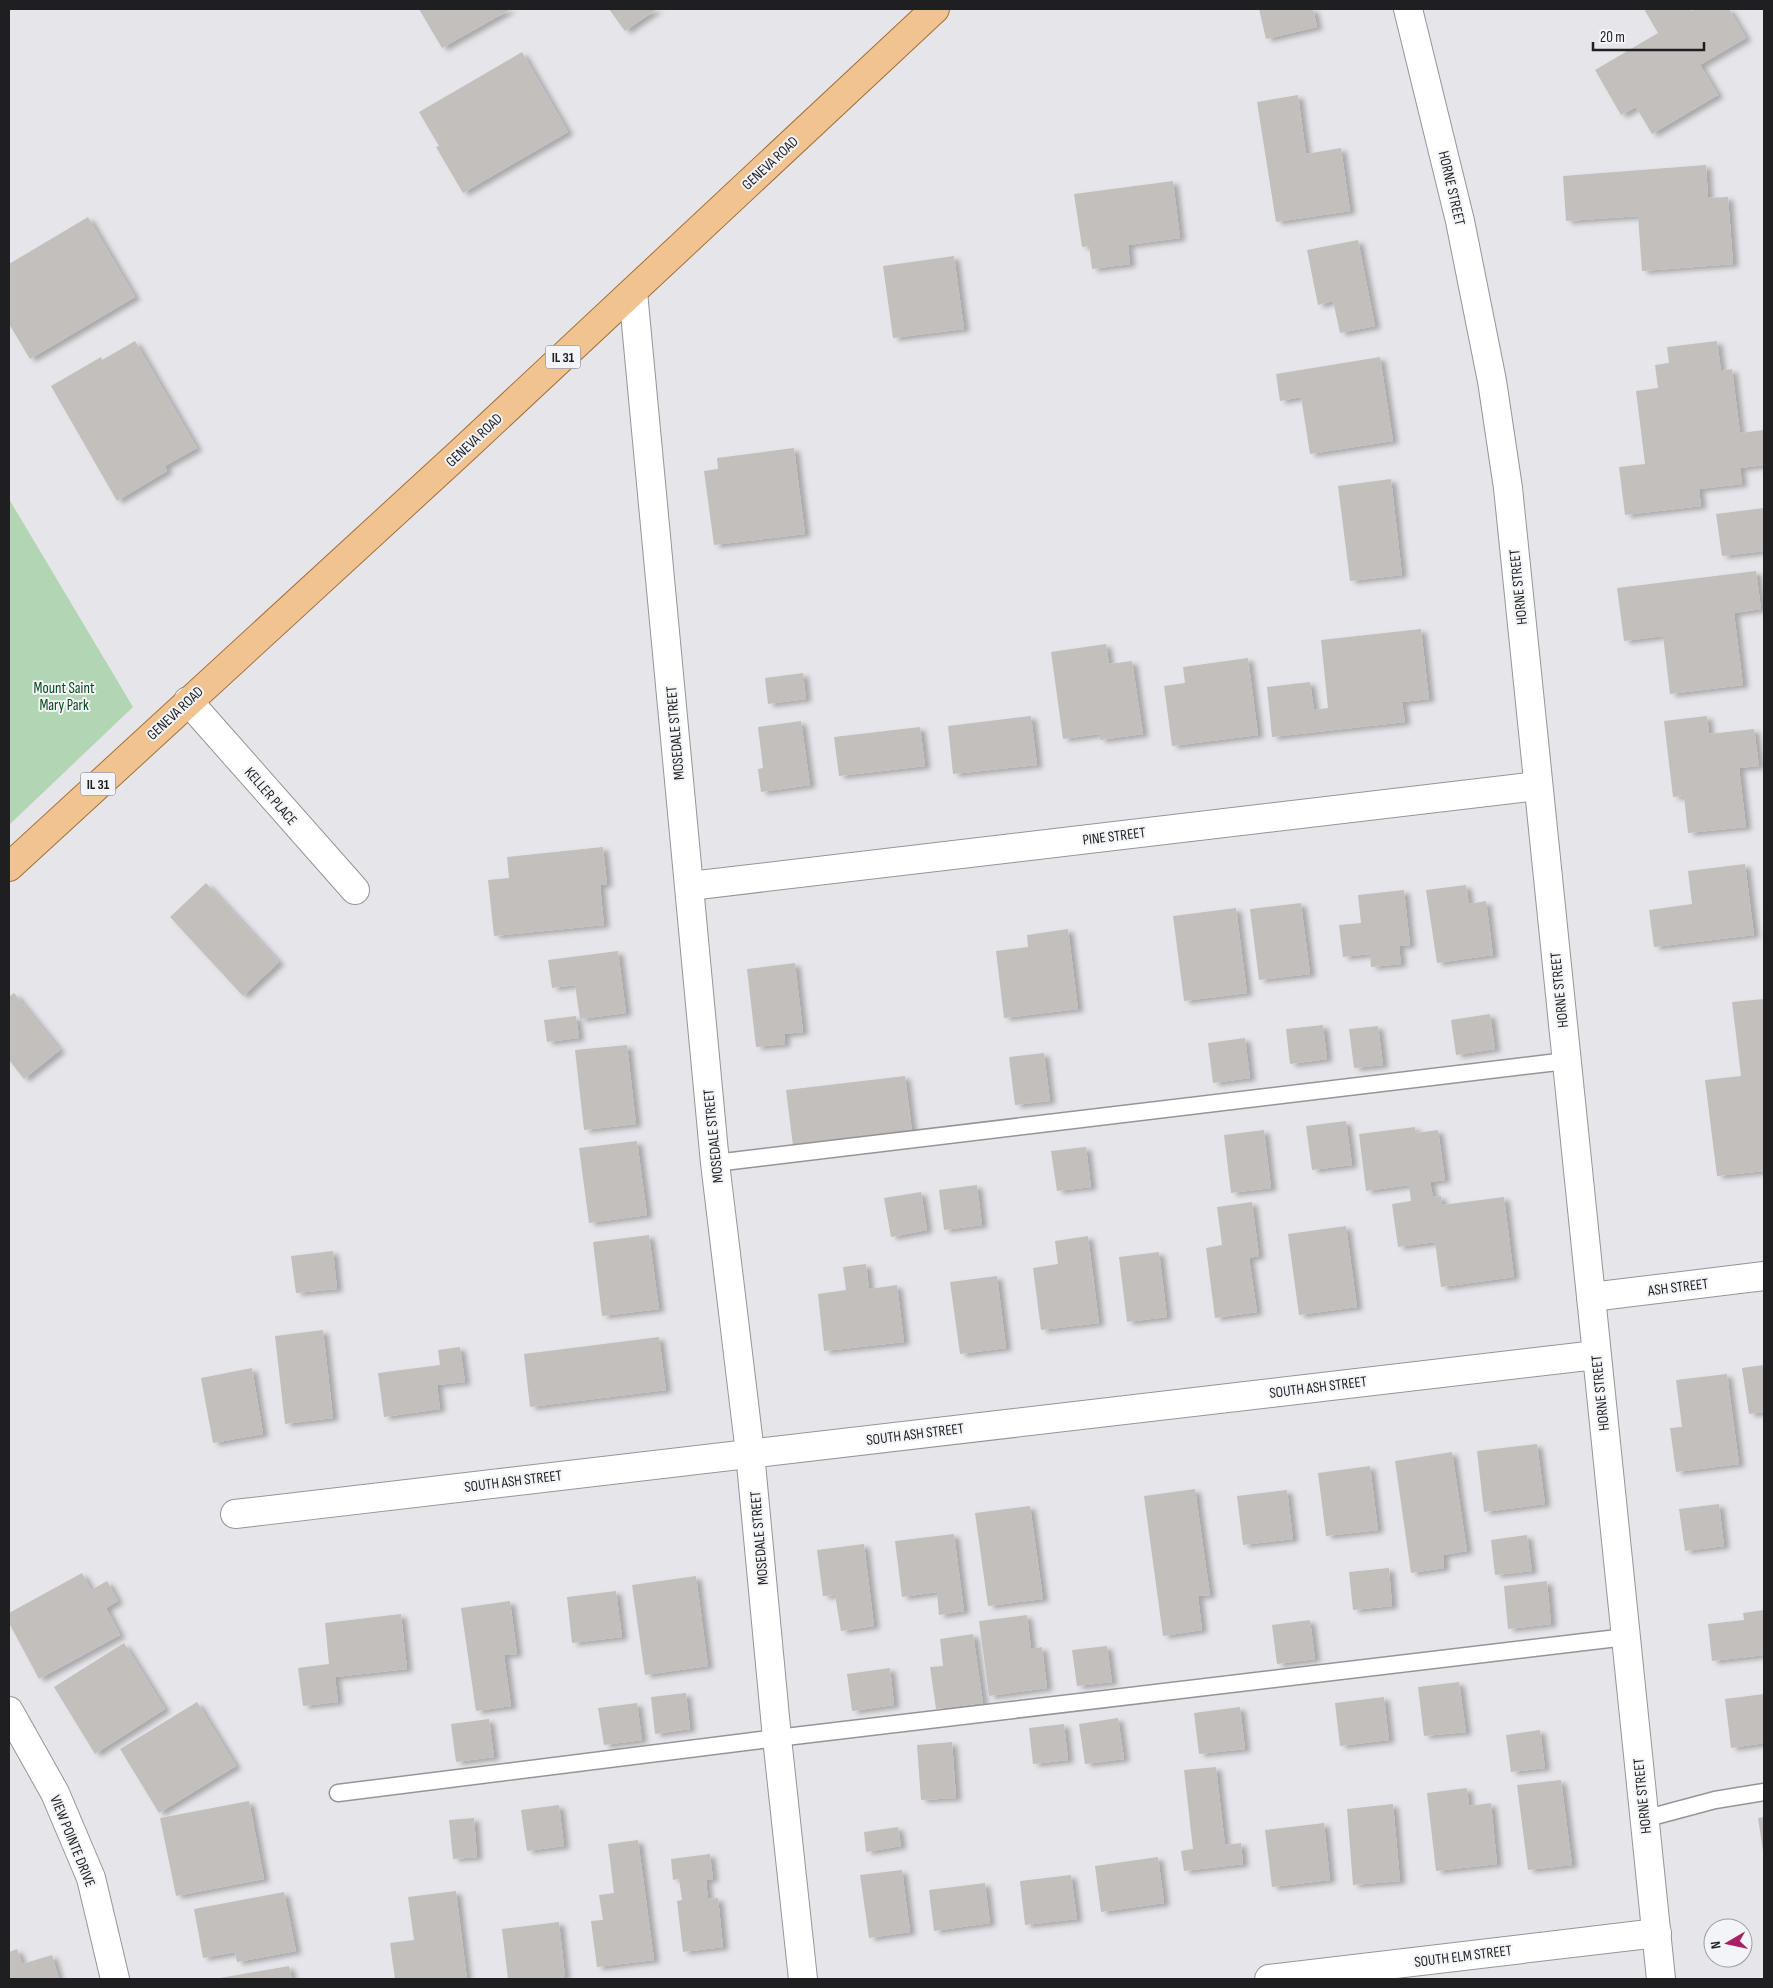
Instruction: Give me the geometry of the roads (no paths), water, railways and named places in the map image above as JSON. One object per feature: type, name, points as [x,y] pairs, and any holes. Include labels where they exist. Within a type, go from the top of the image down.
[{"type":"main road","name":"GENEVA ROAD","points":[[9,867],[463,450],[935,9]]},
{"type":"street","name":"HORNE STREET","points":[[1408,9],[1460,222],[1492,381],[1508,488],[1661,1979]]},
{"type":"street","name":"MOSEDALE STREET","points":[[633,292],[715,1163],[750,1454],[777,1738],[803,1979]]},
{"type":"street","name":"KELLER PLACE","points":[[188,701],[355,890]]},
{"type":"street","name":"PINE STREET","points":[[690,886],[1538,786]]},
{"type":"street","name":"ASH STREET","points":[[1591,1297],[1764,1276]]},
{"type":"street","name":"SOUTH ASH STREET","points":[[235,1514],[1596,1355]]},
{"type":"street","name":"VIEW POINTE DRIVE","points":[[9,1711],[55,1793],[90,1878],[115,1979]]},
{"type":"street","name":"SOUTH ELM STREET","points":[[1269,1979],[1657,1933]]},
{"type":"lane","points":[[715,1163],[1566,1061]]},
{"type":"lane","points":[[338,1793],[777,1738],[1626,1637]]},
{"type":"lane","points":[[1644,1820],[1715,1800],[1764,1792]]},
{"type":"park label","name":"Mount Saint Mary Park","points":[[64,696]]}]
